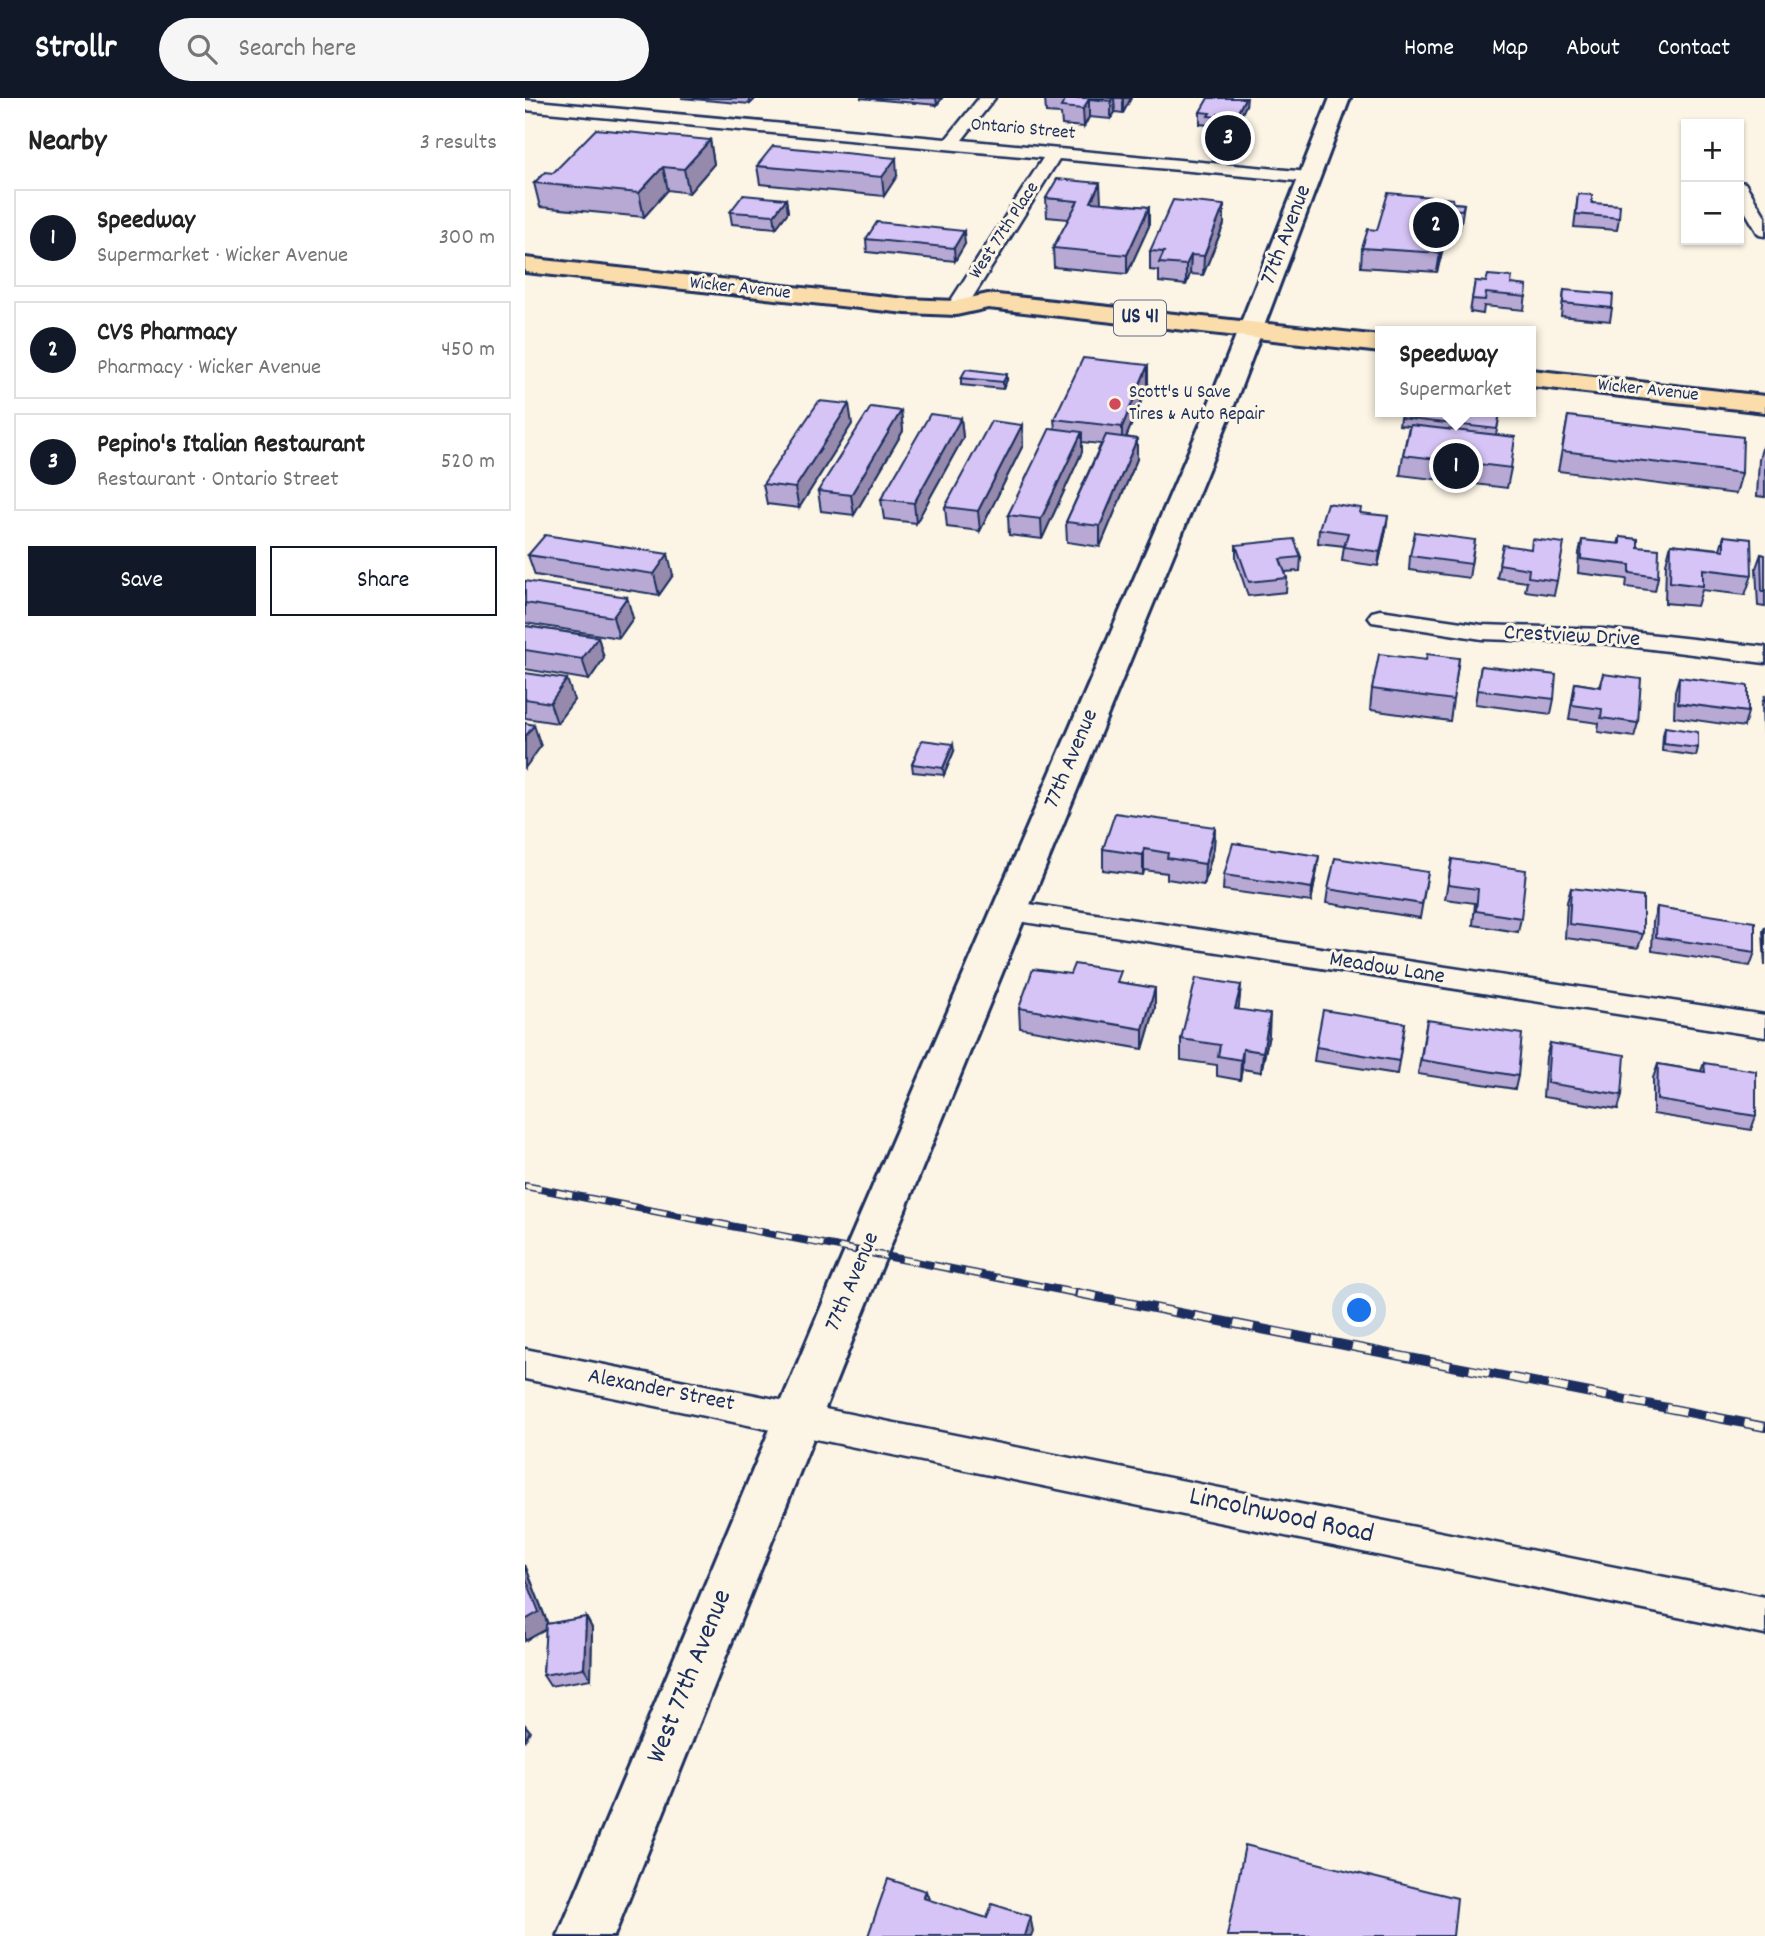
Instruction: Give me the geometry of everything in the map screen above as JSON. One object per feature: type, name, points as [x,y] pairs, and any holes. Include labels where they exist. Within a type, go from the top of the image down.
[{"type":"highway","name":"Wicker Avenue","points":[[525,265],[906,306],[955,308],[972,319],[1247,339],[1375,344]]},
{"type":"highway","name":"Wicker Avenue","points":[[1247,339],[1375,362]]},
{"type":"highway","name":"Wicker Avenue","points":[[1536,360],[1765,383]]},
{"type":"highway","name":"Wicker Avenue","points":[[1536,379],[1765,404]]},
{"type":"street","points":[[950,145],[986,98]]},
{"type":"street","name":"77th Avenue","points":[[797,1418],[1247,339],[1340,98]]},
{"type":"street","name":"Ontario Street","points":[[525,105],[1309,177]]},
{"type":"street","name":"West 77th Place","points":[[955,308],[1054,154]]},
{"type":"street","points":[[1744,195],[1765,231]]},
{"type":"street","name":"Crestview Drive","points":[[1380,617],[1482,632],[1603,636],[1765,656]]},
{"type":"street","name":"Meadow Lane","points":[[1009,911],[1765,1026]]},
{"type":"street","name":"Alexander Street","points":[[525,1364],[797,1418]]},
{"type":"street","name":"Lincolnwood Road","points":[[797,1418],[1765,1616]]},
{"type":"street","name":"West 77th Avenue","points":[[586,1936],[797,1418]]},
{"type":"building","points":[[1066,98],[1112,98],[1111,101],[1089,99],[1083,109],[1061,107]]},
{"type":"building","points":[[1208,98],[1245,98],[1236,116],[1218,114],[1217,117],[1200,112]]},
{"type":"building","points":[[596,129],[710,140],[684,169],[663,167],[639,193],[534,183],[545,172],[553,173]]},
{"type":"building","points":[[773,146],[896,158],[882,177],[757,166]]},
{"type":"building","points":[[1057,179],[1100,183],[1091,202],[1149,207],[1127,255],[1053,248],[1078,201],[1046,198]]},
{"type":"building","points":[[1388,193],[1453,199],[1452,203],[1464,204],[1462,210],[1450,209],[1440,253],[1362,248],[1368,229],[1377,230]]},
{"type":"building","points":[[1578,194],[1592,195],[1592,203],[1620,205],[1619,218],[1576,214]]},
{"type":"building","points":[[743,195],[786,199],[774,215],[730,212]]},
{"type":"building","points":[[1173,200],[1224,205],[1204,256],[1191,255],[1186,265],[1159,263],[1164,252],[1150,251]]},
{"type":"building","points":[[877,222],[964,231],[954,248],[866,239]]},
{"type":"building","points":[[1488,275],[1512,277],[1511,284],[1527,286],[1526,297],[1486,293],[1485,300],[1472,299],[1475,281],[1486,282]]},
{"type":"building","points":[[1564,290],[1613,294],[1612,308],[1563,303]]},
{"type":"building","points":[[1083,358],[1148,365],[1122,427],[1054,419]]},
{"type":"building","points":[[966,369],[1007,374],[1003,382],[961,378]]},
{"type":"building","points":[[819,401],[849,404],[795,488],[763,484]]},
{"type":"building","points":[[871,407],[901,411],[851,495],[818,491]]},
{"type":"building","points":[[930,414],[961,418],[914,503],[881,499]]},
{"type":"building","points":[[1568,416],[1743,437],[1742,473],[1562,451]]},
{"type":"building","points":[[1400,417],[1499,417],[1497,429]]},
{"type":"building","points":[[991,421],[1022,425],[978,511],[945,507]]},
{"type":"building","points":[[1410,425],[1515,437],[1511,468],[1403,455]]},
{"type":"building","points":[[1050,428],[1082,432],[1041,519],[1008,515]]},
{"type":"building","points":[[1106,435],[1137,439],[1100,526],[1066,522]]},
{"type":"building","points":[[1327,503],[1361,508],[1360,513],[1388,516],[1380,552],[1344,547],[1348,533],[1319,529]]},
{"type":"building","points":[[1415,532],[1475,540],[1471,564],[1410,556]]},
{"type":"building","points":[[545,535],[668,554],[654,574],[528,555]]},
{"type":"building","points":[[1724,536],[1751,539],[1752,575],[1703,569],[1703,586],[1670,582],[1671,544],[1724,550]]},
{"type":"building","points":[[1620,537],[1638,539],[1638,547],[1659,549],[1658,577],[1630,573],[1630,565],[1581,559],[1582,540],[1620,544]]},
{"type":"building","points":[[1294,539],[1301,557],[1280,559],[1287,578],[1249,582],[1236,545]]},
{"type":"building","points":[[1532,539],[1564,543],[1557,581],[1528,577],[1529,569],[1499,564],[1503,545],[1531,549]]},
{"type":"building","points":[[1761,554],[1765,555],[1765,592],[1762,592]]},
{"type":"building","points":[[525,581],[627,597],[613,617],[525,603]]},
{"type":"building","points":[[525,626],[598,637],[582,659],[525,650]]},
{"type":"building","points":[[1379,654],[1426,660],[1427,654],[1459,658],[1453,700],[1372,689]]},
{"type":"building","points":[[1481,666],[1556,675],[1554,699],[1477,690]]},
{"type":"building","points":[[525,673],[567,679],[550,703],[525,699]]},
{"type":"building","points":[[1603,674],[1641,679],[1638,723],[1601,718],[1602,709],[1572,705],[1575,683],[1601,687]]},
{"type":"building","points":[[1679,677],[1748,686],[1748,712],[1678,703]]},
{"type":"building","points":[[525,723],[534,725],[525,737]]},
{"type":"building","points":[[1665,727],[1698,732],[1698,748],[1664,744]]},
{"type":"building","points":[[922,740],[953,744],[943,768],[912,764]]},
{"type":"building","points":[[1115,813],[1215,827],[1205,864],[1167,858],[1168,853],[1144,849],[1143,855],[1103,849]]},
{"type":"building","points":[[1233,843],[1319,856],[1312,888],[1224,875]]},
{"type":"building","points":[[1335,858],[1428,872],[1422,904],[1328,889]]},
{"type":"building","points":[[1452,859],[1526,870],[1521,918],[1476,911],[1478,889],[1448,885]]},
{"type":"building","points":[[1571,888],[1643,897],[1643,934],[1569,924]]},
{"type":"building","points":[[1657,907],[1755,922],[1755,952],[1656,937]]},
{"type":"building","points":[[1074,964],[1121,971],[1117,982],[1155,988],[1143,1029],[1019,1008],[1033,969],[1070,974]]},
{"type":"building","points":[[1196,978],[1241,985],[1235,1009],[1270,1014],[1263,1052],[1243,1049],[1241,1060],[1218,1056],[1220,1045],[1181,1039]]},
{"type":"building","points":[[1323,1010],[1405,1023],[1399,1061],[1316,1047]]},
{"type":"building","points":[[1427,1020],[1522,1034],[1518,1076],[1421,1060]]},
{"type":"building","points":[[1550,1043],[1625,1055],[1622,1095],[1547,1083]]},
{"type":"building","points":[[1704,1063],[1756,1071],[1756,1116],[1657,1100],[1658,1064],[1705,1072]]},
{"type":"building","points":[[525,1576],[539,1612],[525,1620]]},
{"type":"building","points":[[586,1617],[584,1668],[543,1675],[546,1624]]},
{"type":"building","points":[[1245,1845],[1457,1898],[1453,1936],[1227,1936]]},
{"type":"building","points":[[888,1879],[926,1891],[923,1898],[987,1918],[992,1904],[1030,1916],[1024,1936],[868,1936]]},
{"type":"railway","points":[[525,1186],[1086,1295]]},
{"type":"railway","points":[[1077,1293],[1765,1427]]},
{"type":"place","name":"Pepino's Italian Restaurant","points":[[1228,138]]},
{"type":"place","name":"CVS Pharmacy","points":[[1436,225]]},
{"type":"place","name":"Scott's U Save Tires & Auto Repair","points":[[1115,404]]},
{"type":"place","name":"Speedway","points":[[1456,466]]}]
